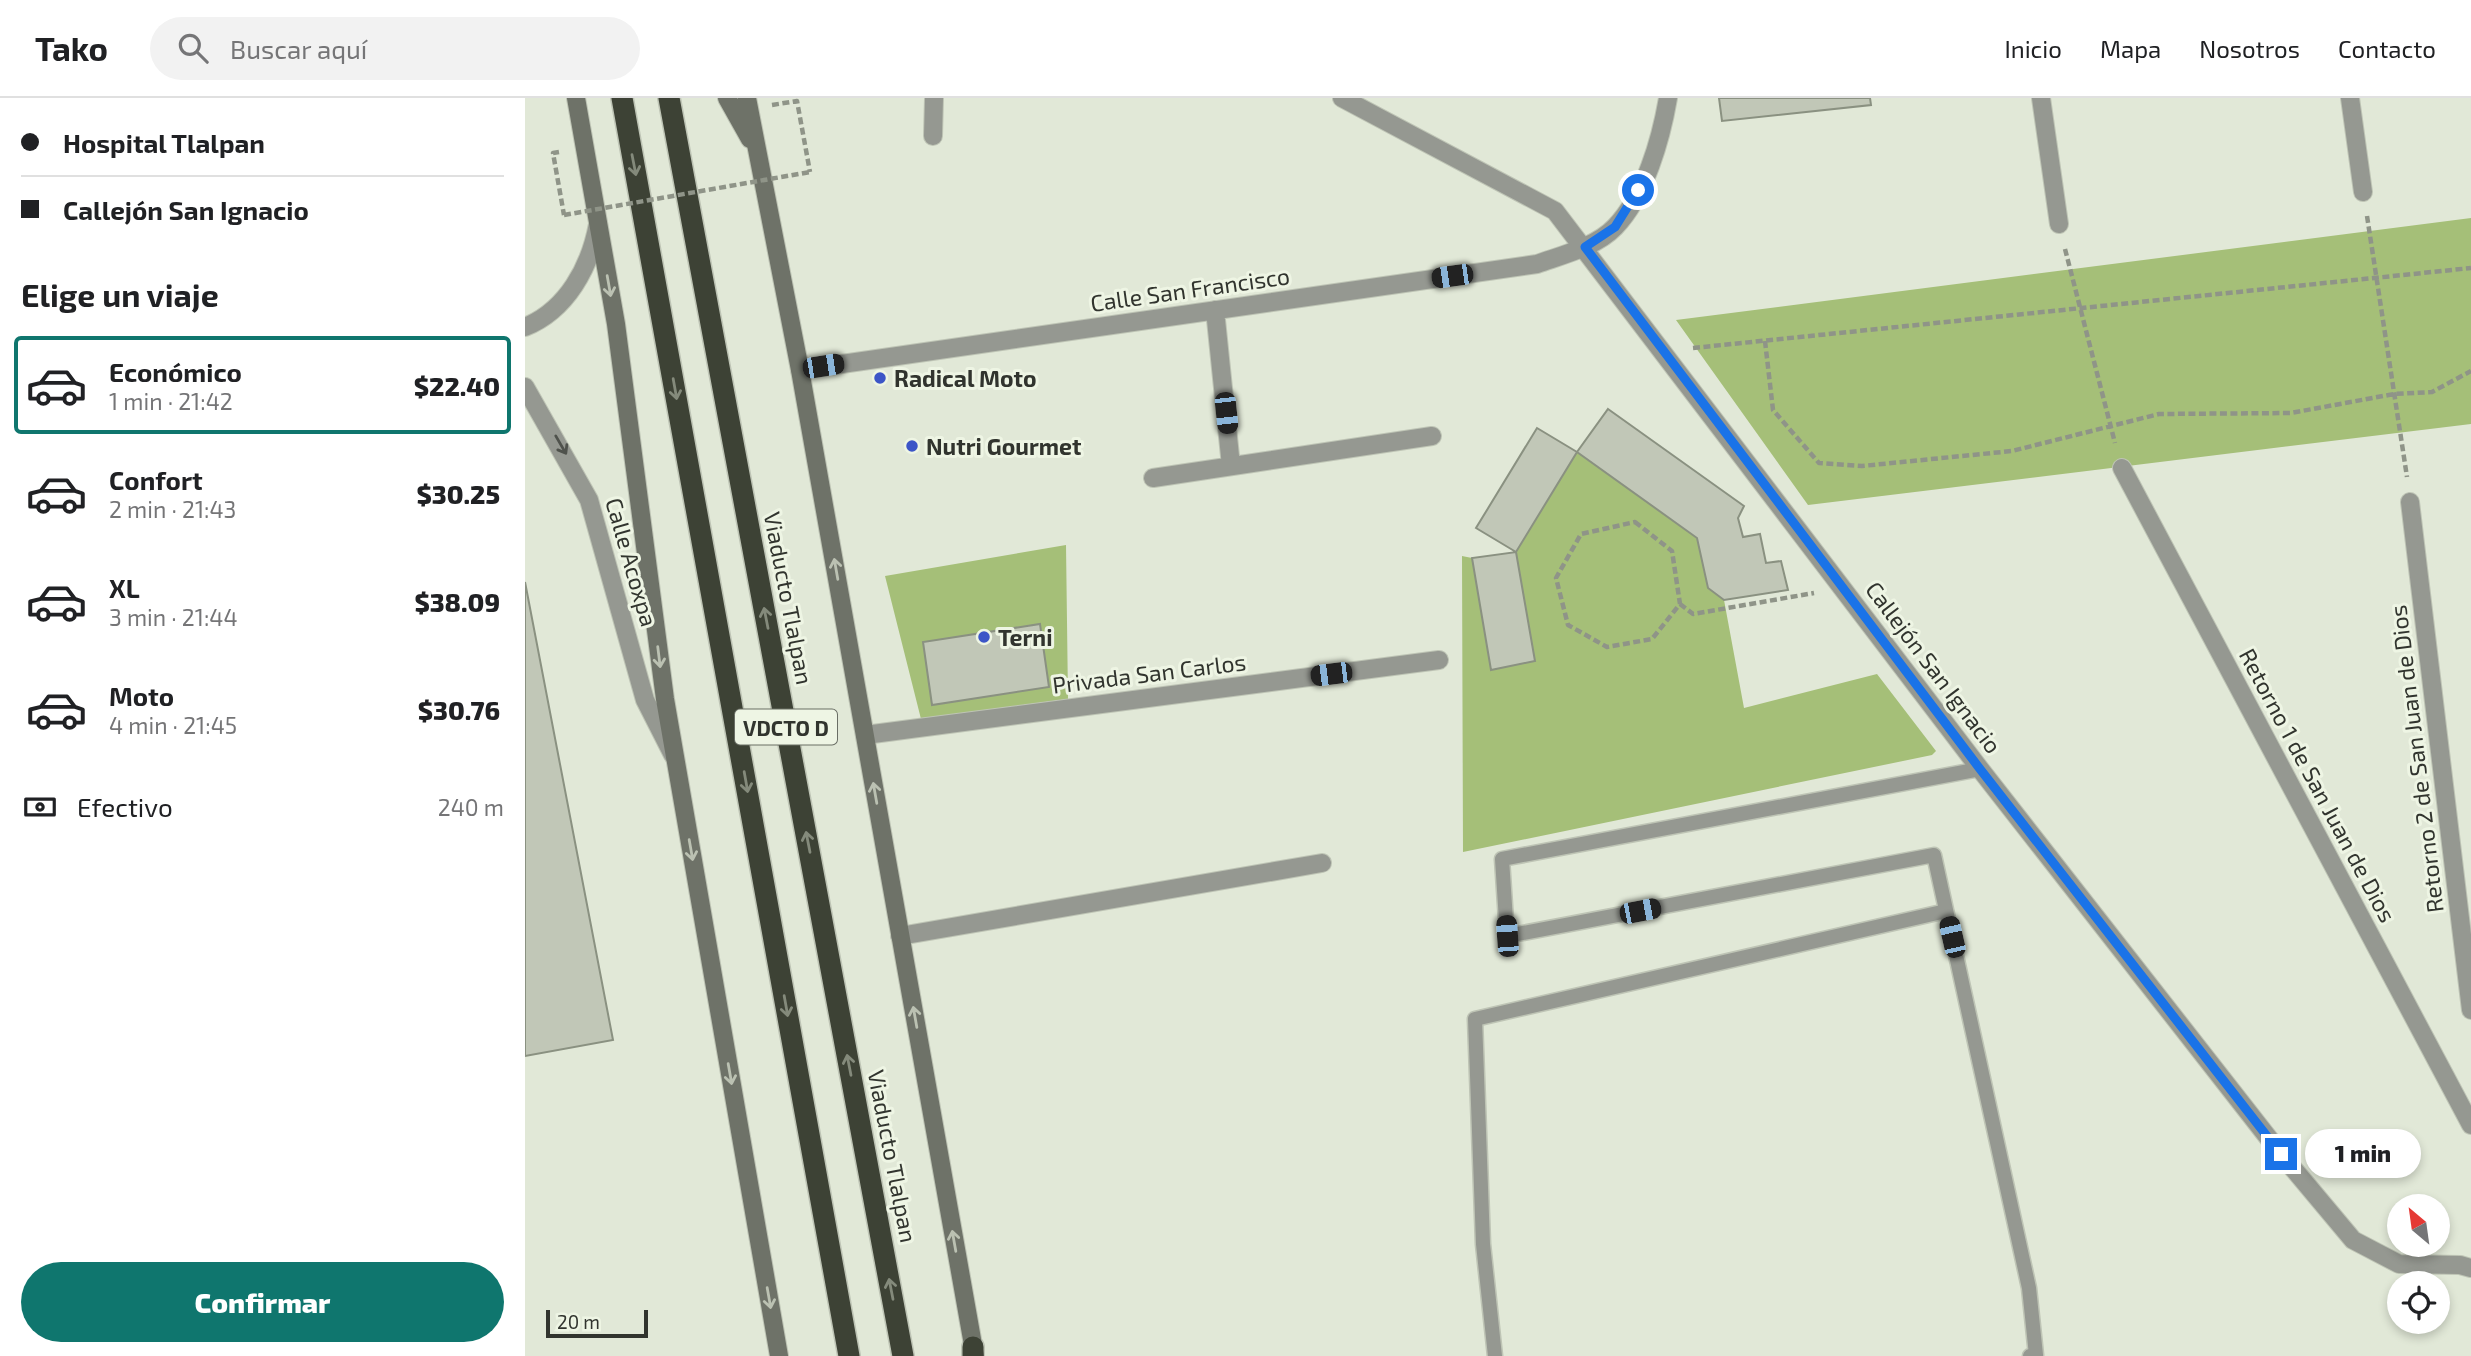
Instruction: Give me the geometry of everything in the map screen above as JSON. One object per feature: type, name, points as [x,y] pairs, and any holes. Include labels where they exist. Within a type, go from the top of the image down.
[{"type":"highway","name":"VDCTO D","points":[[622,98],[849,1356]]},
{"type":"highway","name":"Viaducto Tlalpan","points":[[669,98],[903,1356]]},
{"type":"main road","points":[[576,98],[616,324],[675,759],[779,1356]]},
{"type":"main road","points":[[727,98],[757,152]]},
{"type":"main road","name":"Viaducto Tlalpan","points":[[747,98],[800,370],[974,1353]]},
{"type":"street","points":[[933,136],[934,98]]},
{"type":"street","name":"Callejón San Ignacio","points":[[1342,98],[1555,211],[1980,769],[2281,1154],[2353,1240],[2399,1264],[2460,1265],[2471,1268]]},
{"type":"street","name":"Calle San Francisco","points":[[800,370],[1531,265],[1585,247],[1615,227],[1650,172],[1668,98]]},
{"type":"street","points":[[2041,98],[2059,224]]},
{"type":"street","points":[[2350,98],[2363,192]]},
{"type":"street","points":[[525,327],[551,311],[569,293],[589,261],[598,224]]},
{"type":"street","points":[[1215,310],[1231,466]]},
{"type":"street","name":"Calle Acoxpa","points":[[525,387],[589,500],[645,701],[675,759]]},
{"type":"street","points":[[1153,478],[1432,436]]},
{"type":"street","name":"Retorno 1 de San Juan de Dios","points":[[2122,468],[2471,1125]]},
{"type":"street","name":"Retorno 2 de San Juan de Dios","points":[[2410,502],[2471,1010]]},
{"type":"street","name":"Privada San Carlos","points":[[865,735],[1439,660]]},
{"type":"street","points":[[900,936],[1322,863]]},
{"type":"lane","points":[[1980,769],[1502,859],[1507,936],[1934,855],[2029,1288],[2036,1355],[2030,1356]]},
{"type":"lane","points":[[1495,1356],[1483,1244],[1475,1019],[1946,911]]},
{"type":"path","points":[[553,153],[564,215],[810,172],[797,101]]},
{"type":"path","points":[[2363,192],[2410,502]]},
{"type":"path","points":[[2059,224],[2122,468]]},
{"type":"path","points":[[1664,351],[2377,280],[2471,268]]},
{"type":"path","points":[[1765,341],[1773,410],[1819,463],[1863,466],[2012,451],[2159,414],[2291,413],[2394,394],[2432,392],[2471,371]]},
{"type":"path","points":[[1680,604],[1652,639],[1607,647],[1568,625],[1556,578],[1581,534],[1635,522],[1672,551],[1680,604],[1693,614],[1843,588]]},
{"type":"green space","points":[[2471,218],[2471,424],[1808,505],[1676,320]]},
{"type":"green space","points":[[1577,452],[1697,538],[1708,588],[1724,600],[1744,708],[1877,674],[1936,751],[1932,755],[1463,852],[1462,556],[1472,558],[1491,669],[1535,661],[1516,552]]},
{"type":"green space","name":"Terni","points":[[1066,545],[1068,699],[921,719],[885,576]]},
{"type":"building","points":[[1719,98],[1870,98],[1871,105],[1722,121]]},
{"type":"building","points":[[1608,409],[1744,506],[1738,518],[1743,537],[1760,534],[1766,563],[1781,561],[1788,590],[1724,600],[1708,588],[1697,538],[1577,452]]},
{"type":"building","points":[[1537,428],[1577,452],[1516,552],[1476,528]]},
{"type":"building","points":[[1516,552],[1535,661],[1491,670],[1472,558]]},
{"type":"building","points":[[525,582],[613,1040],[525,1056]]},
{"type":"building","points":[[1040,624],[1049,687],[932,705],[923,642]]},
{"type":"place","name":"Radical Moto","points":[[880,378]]},
{"type":"place","name":"Nutri Gourmet","points":[[912,446]]},
{"type":"place","name":"Terni","points":[[984,637]]},
{"type":"route","points":[[1638,190],[1615,227],[1585,247],[1980,769],[2281,1154]]}]
